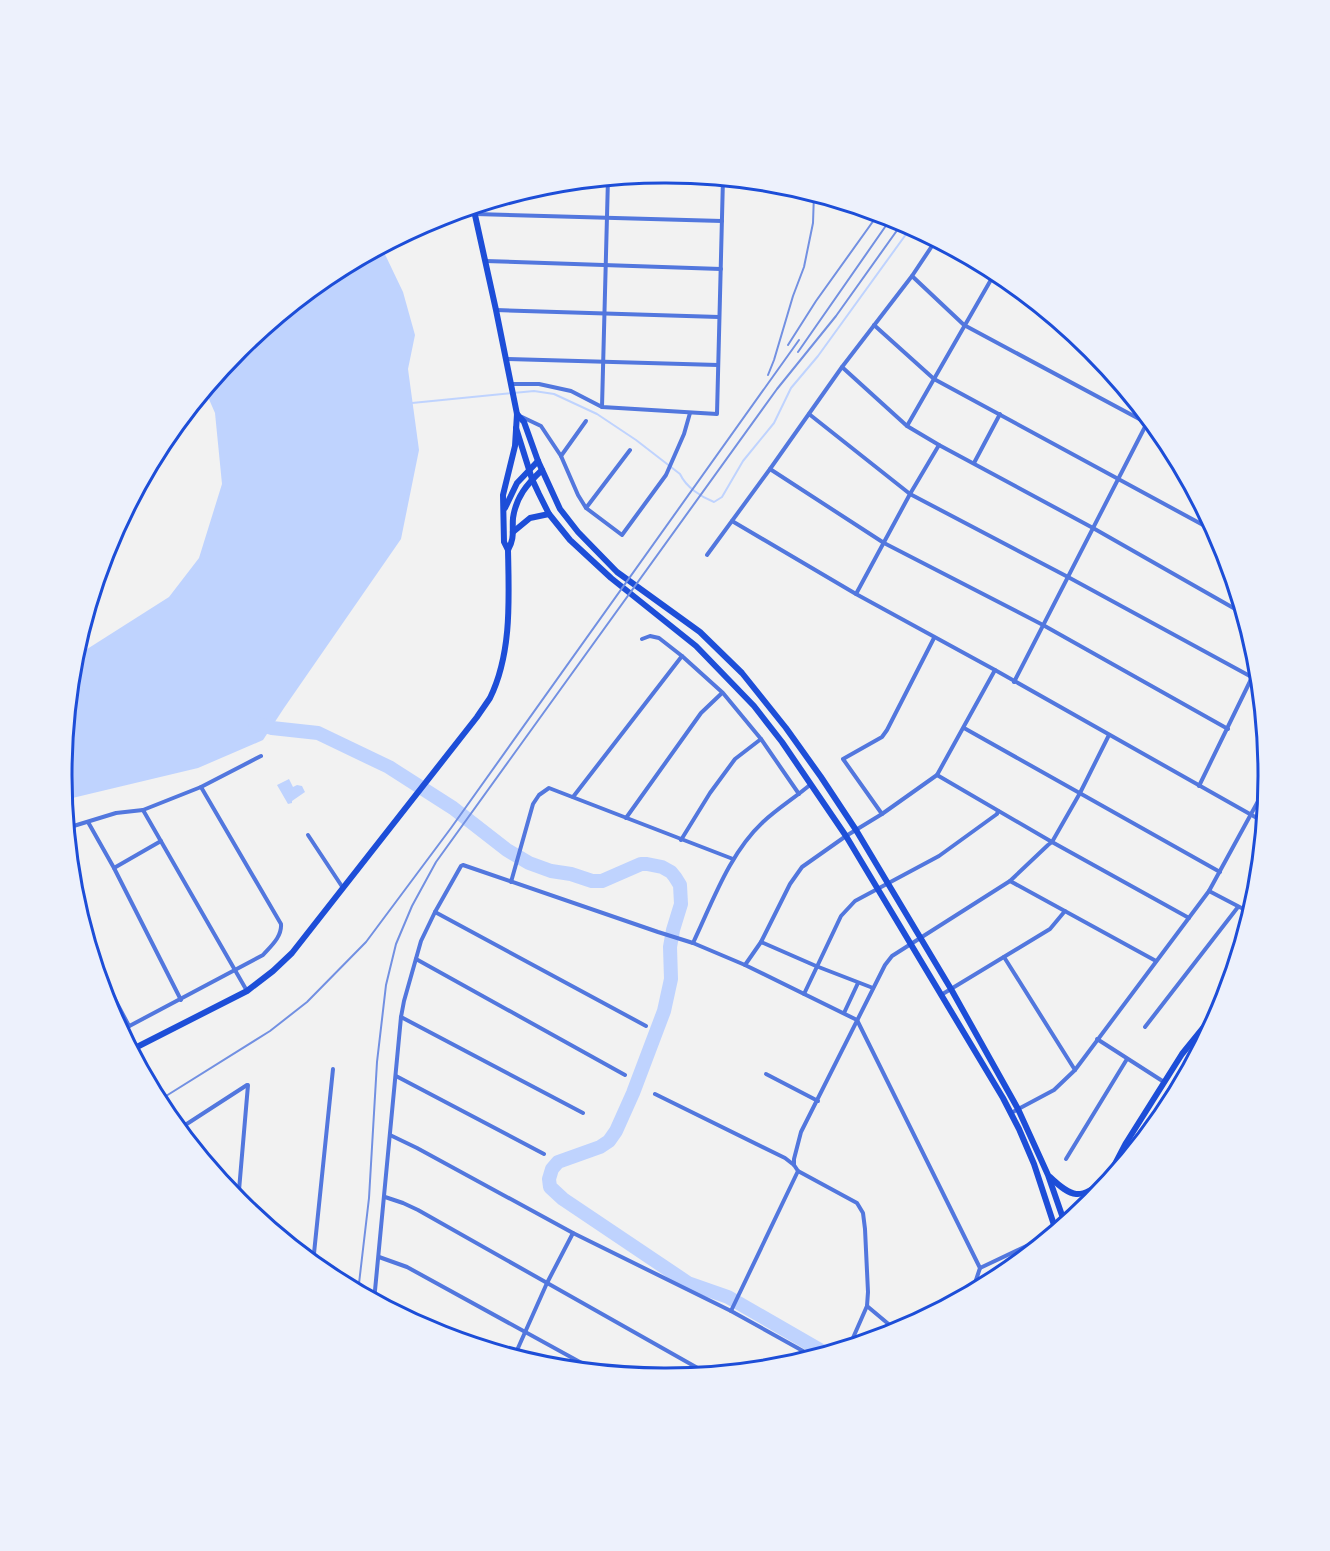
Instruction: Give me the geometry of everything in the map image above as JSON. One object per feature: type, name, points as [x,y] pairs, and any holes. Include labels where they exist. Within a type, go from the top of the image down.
[{"type":"main road","points":[[138,1047],[246,991],[292,953],[434,773],[489,699],[498,679],[505,651],[508,617],[508,550],[504,542],[504,495],[515,446],[517,414],[474,214]]},
{"type":"main road","points":[[517,414],[524,422],[538,461],[560,508],[578,532],[617,572],[700,632],[742,673],[821,777],[856,830],[951,989],[1018,1109],[1048,1175],[1062,1215]]},
{"type":"main road","points":[[516,428],[532,479],[549,514],[570,540],[611,578],[696,646],[754,706],[812,784],[846,836],[1011,1113],[1034,1164],[1053,1224]]},
{"type":"main road","points":[[504,511],[513,490],[538,461]]},
{"type":"main road","points":[[508,550],[513,542],[513,516],[517,504],[525,488],[542,470]]},
{"type":"main road","points":[[513,532],[530,518],[549,514]]},
{"type":"main road","points":[[570,540],[578,532]]},
{"type":"main road","points":[[1119,1156],[1182,1054],[1200,1032]]},
{"type":"main road","points":[[1048,1175],[1070,1193],[1085,1194]]},
{"type":"street","points":[[602,407],[608,186]]},
{"type":"street","points":[[511,384],[539,384],[571,391],[602,407],[717,414],[723,186]]},
{"type":"street","points":[[474,214],[722,221]]},
{"type":"street","points":[[707,555],[932,246]]},
{"type":"street","points":[[485,261],[720,269]]},
{"type":"street","points":[[912,276],[964,325],[1134,414]]},
{"type":"street","points":[[907,426],[991,280]]},
{"type":"street","points":[[496,310],[719,317]]},
{"type":"street","points":[[874,325],[934,379],[1202,523]]},
{"type":"street","points":[[506,359],[718,365]]},
{"type":"street","points":[[842,367],[907,426],[1234,608]]},
{"type":"street","points":[[517,414],[541,426],[561,456],[586,508],[622,536],[666,475],[684,434],[690,412]]},
{"type":"street","points":[[809,414],[910,494],[1249,676]]},
{"type":"street","points":[[974,463],[1000,414]]},
{"type":"street","points":[[561,456],[586,421]]},
{"type":"street","points":[[1014,682],[1144,428]]},
{"type":"street","points":[[856,594],[939,445]]},
{"type":"street","points":[[586,508],[630,450]]},
{"type":"street","points":[[770,469],[884,543],[1043,625],[1228,729]]},
{"type":"street","points":[[732,521],[856,594],[1257,818]]},
{"type":"street","points":[[642,639],[650,636],[659,638],[723,693],[761,739],[799,794]]},
{"type":"street","points":[[882,814],[843,759],[882,736],[887,730],[934,638]]},
{"type":"street","points":[[573,797],[682,656]]},
{"type":"street","points":[[745,965],[761,942],[790,884],[802,867],[937,775],[995,670]]},
{"type":"street","points":[[1199,786],[1250,681]]},
{"type":"street","points":[[626,818],[701,713],[723,693]]},
{"type":"street","points":[[964,728],[1220,872]]},
{"type":"street","points":[[794,1165],[801,1132],[885,964],[892,956],[1010,881],[1048,844],[1052,843],[1109,735]]},
{"type":"street","points":[[681,840],[710,793],[735,759],[761,739]]},
{"type":"street","points":[[74,826],[116,813],[143,810],[201,787],[261,756]]},
{"type":"street","points":[[937,775],[1052,843],[1189,918]]},
{"type":"street","points":[[693,943],[733,859],[764,821],[812,784]]},
{"type":"street","points":[[121,1010],[129,1026],[263,955],[281,931],[281,924],[201,787]]},
{"type":"street","points":[[511,882],[533,804],[539,795],[549,788],[733,859]]},
{"type":"street","points":[[1011,1113],[1054,1090],[1075,1070],[1209,891],[1257,803]]},
{"type":"street","points":[[143,810],[246,991]]},
{"type":"street","points":[[804,994],[841,916],[855,902],[939,856],[998,811]]},
{"type":"street","points":[[88,822],[181,1000]]},
{"type":"street","points":[[308,835],[344,889]]},
{"type":"street","points":[[114,868],[161,841]]},
{"type":"street","points":[[375,1293],[404,1001],[422,941],[435,912],[463,865],[693,943],[745,965],[857,1020],[980,1268],[976,1280]]},
{"type":"street","points":[[1010,881],[1156,961]]},
{"type":"street","points":[[1209,891],[1243,909]]},
{"type":"street","points":[[1145,1027],[1238,907]]},
{"type":"street","points":[[941,995],[1050,929],[1065,911]]},
{"type":"street","points":[[435,912],[646,1026]]},
{"type":"street","points":[[761,942],[873,988]]},
{"type":"street","points":[[1004,957],[1075,1070]]},
{"type":"street","points":[[416,959],[624,1075]]},
{"type":"street","points":[[844,1013],[858,983]]},
{"type":"street","points":[[401,1017],[583,1113]]},
{"type":"street","points":[[1097,1040],[1164,1082]]},
{"type":"street","points":[[1066,1159],[1127,1059]]},
{"type":"street","points":[[314,1253],[333,1069]]},
{"type":"street","points":[[766,1074],[818,1101]]},
{"type":"street","points":[[396,1076],[544,1154]]},
{"type":"street","points":[[187,1125],[248,1085],[239,1188]]},
{"type":"street","points":[[655,1094],[785,1158],[798,1171],[857,1203],[863,1213],[865,1229],[868,1292],[867,1306],[853,1338]]},
{"type":"street","points":[[390,1135],[573,1233],[732,1309],[803,1352]]},
{"type":"street","points":[[732,1309],[798,1171]]},
{"type":"street","points":[[384,1197],[418,1210],[698,1367]]},
{"type":"street","points":[[517,1349],[547,1283],[573,1233]]},
{"type":"street","points":[[980,1268],[1026,1246]]},
{"type":"street","points":[[379,1257],[407,1267],[579,1362]]},
{"type":"street","points":[[867,1306],[889,1324]]},
{"type":"water","points":[[385,254],[403,292],[415,335],[408,369],[419,450],[401,539],[263,740],[198,768],[73,798],[73,737],[85,650],[169,597],[199,558],[222,484],[215,413],[209,398],[246,356],[304,305],[336,282]]},
{"type":"water","points":[[289,779],[293,787],[302,786],[305,792],[288,804],[277,785]]},
{"type":"waterway","points":[[412,403],[534,391],[554,394],[597,414],[636,440],[680,474],[694,491],[714,502],[722,497],[743,461],[774,423],[791,388],[818,356],[906,234]]},
{"type":"waterway","points":[[255,723],[272,728],[318,733],[389,767],[453,808],[507,850],[529,863],[551,871],[571,874],[592,881],[602,881],[641,864],[662,867],[671,872],[680,885],[681,904],[670,947],[671,979],[664,1011],[633,1093],[609,1141],[600,1147],[558,1162],[552,1169],[549,1179],[550,1187],[563,1199],[688,1283],[728,1297],[817,1348]]},
{"type":"railway","points":[[768,375],[804,267],[813,223],[814,202]]},
{"type":"railway","points":[[788,345],[816,301],[873,221]]},
{"type":"railway","points":[[798,352],[886,226]]},
{"type":"railway","points":[[359,1283],[369,1198],[377,1062],[386,985],[396,944],[412,906],[436,862],[777,389],[836,316],[897,230]]},
{"type":"railway","points":[[166,1096],[270,1031],[307,1002],[366,942],[451,828],[799,340]]}]
